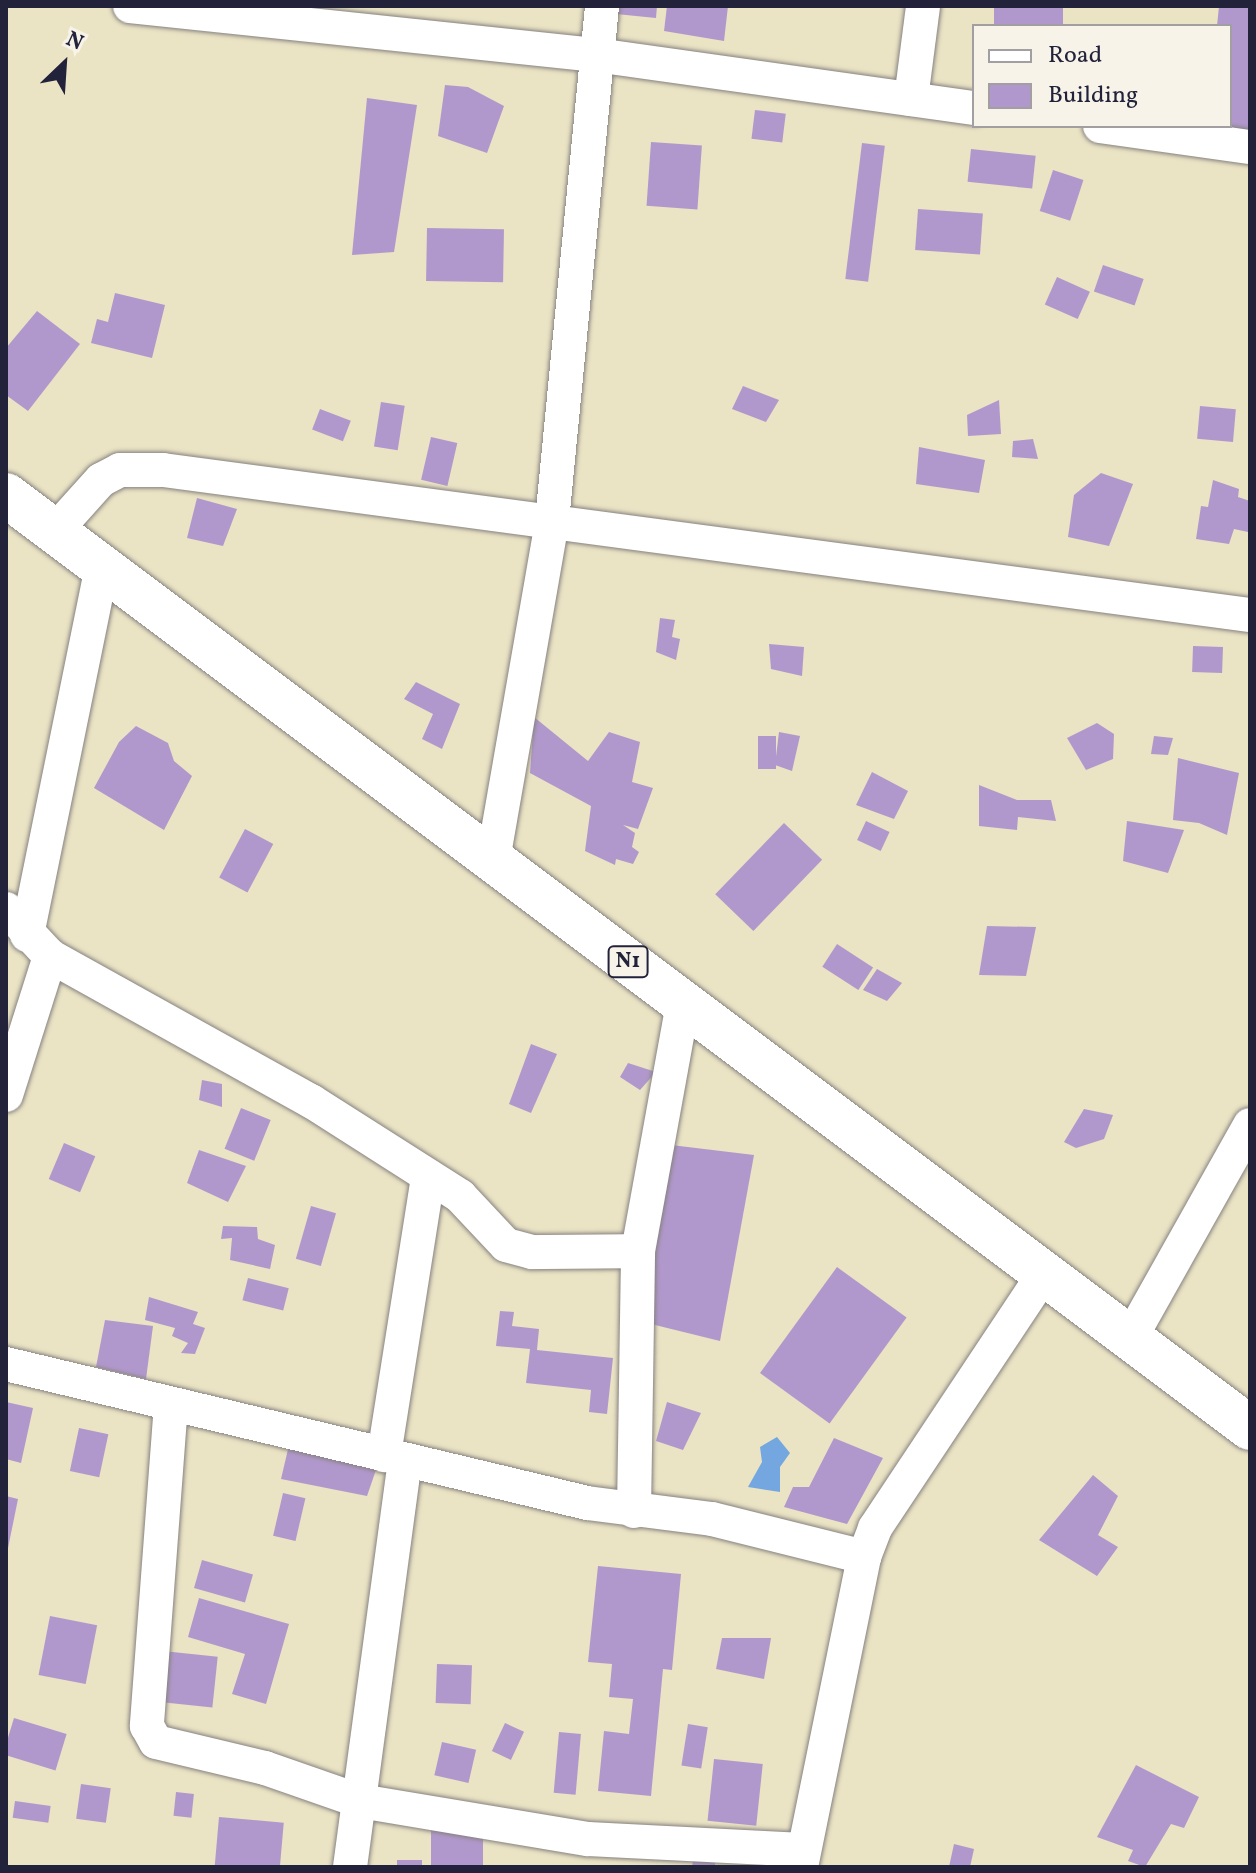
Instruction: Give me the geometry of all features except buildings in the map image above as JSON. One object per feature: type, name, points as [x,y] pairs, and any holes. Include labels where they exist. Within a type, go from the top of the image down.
[{"type":"highway","name":"N1","points":[[6,495],[1250,1428]]},
{"type":"street","points":[[130,6],[596,55],[972,108]]},
{"type":"street","points":[[493,860],[552,521],[602,6]]},
{"type":"street","points":[[911,99],[923,6]]},
{"type":"street","points":[[1114,128],[1250,147]]},
{"type":"street","points":[[55,531],[101,480],[120,470],[163,470],[1250,615]]},
{"type":"street","points":[[6,1095],[38,946],[102,567]]},
{"type":"street","points":[[6,909],[38,946],[311,1101],[460,1196],[506,1245],[532,1252],[638,1251]]},
{"type":"street","points":[[634,1511],[638,1251],[683,1004]]},
{"type":"street","points":[[1131,1337],[1250,1125]]},
{"type":"street","points":[[350,1867],[360,1801],[394,1458],[428,1176]]},
{"type":"street","points":[[171,1404],[147,1726],[156,1742],[173,1749],[265,1768],[360,1801],[588,1839],[802,1858],[864,1557],[875,1528],[1044,1274]]},
{"type":"street","points":[[6,1364],[394,1458],[634,1511],[712,1519],[864,1557]]},
{"type":"water","points":[[777,1437],[790,1453],[780,1467],[780,1492],[748,1487],[762,1462],[760,1447]]}]
